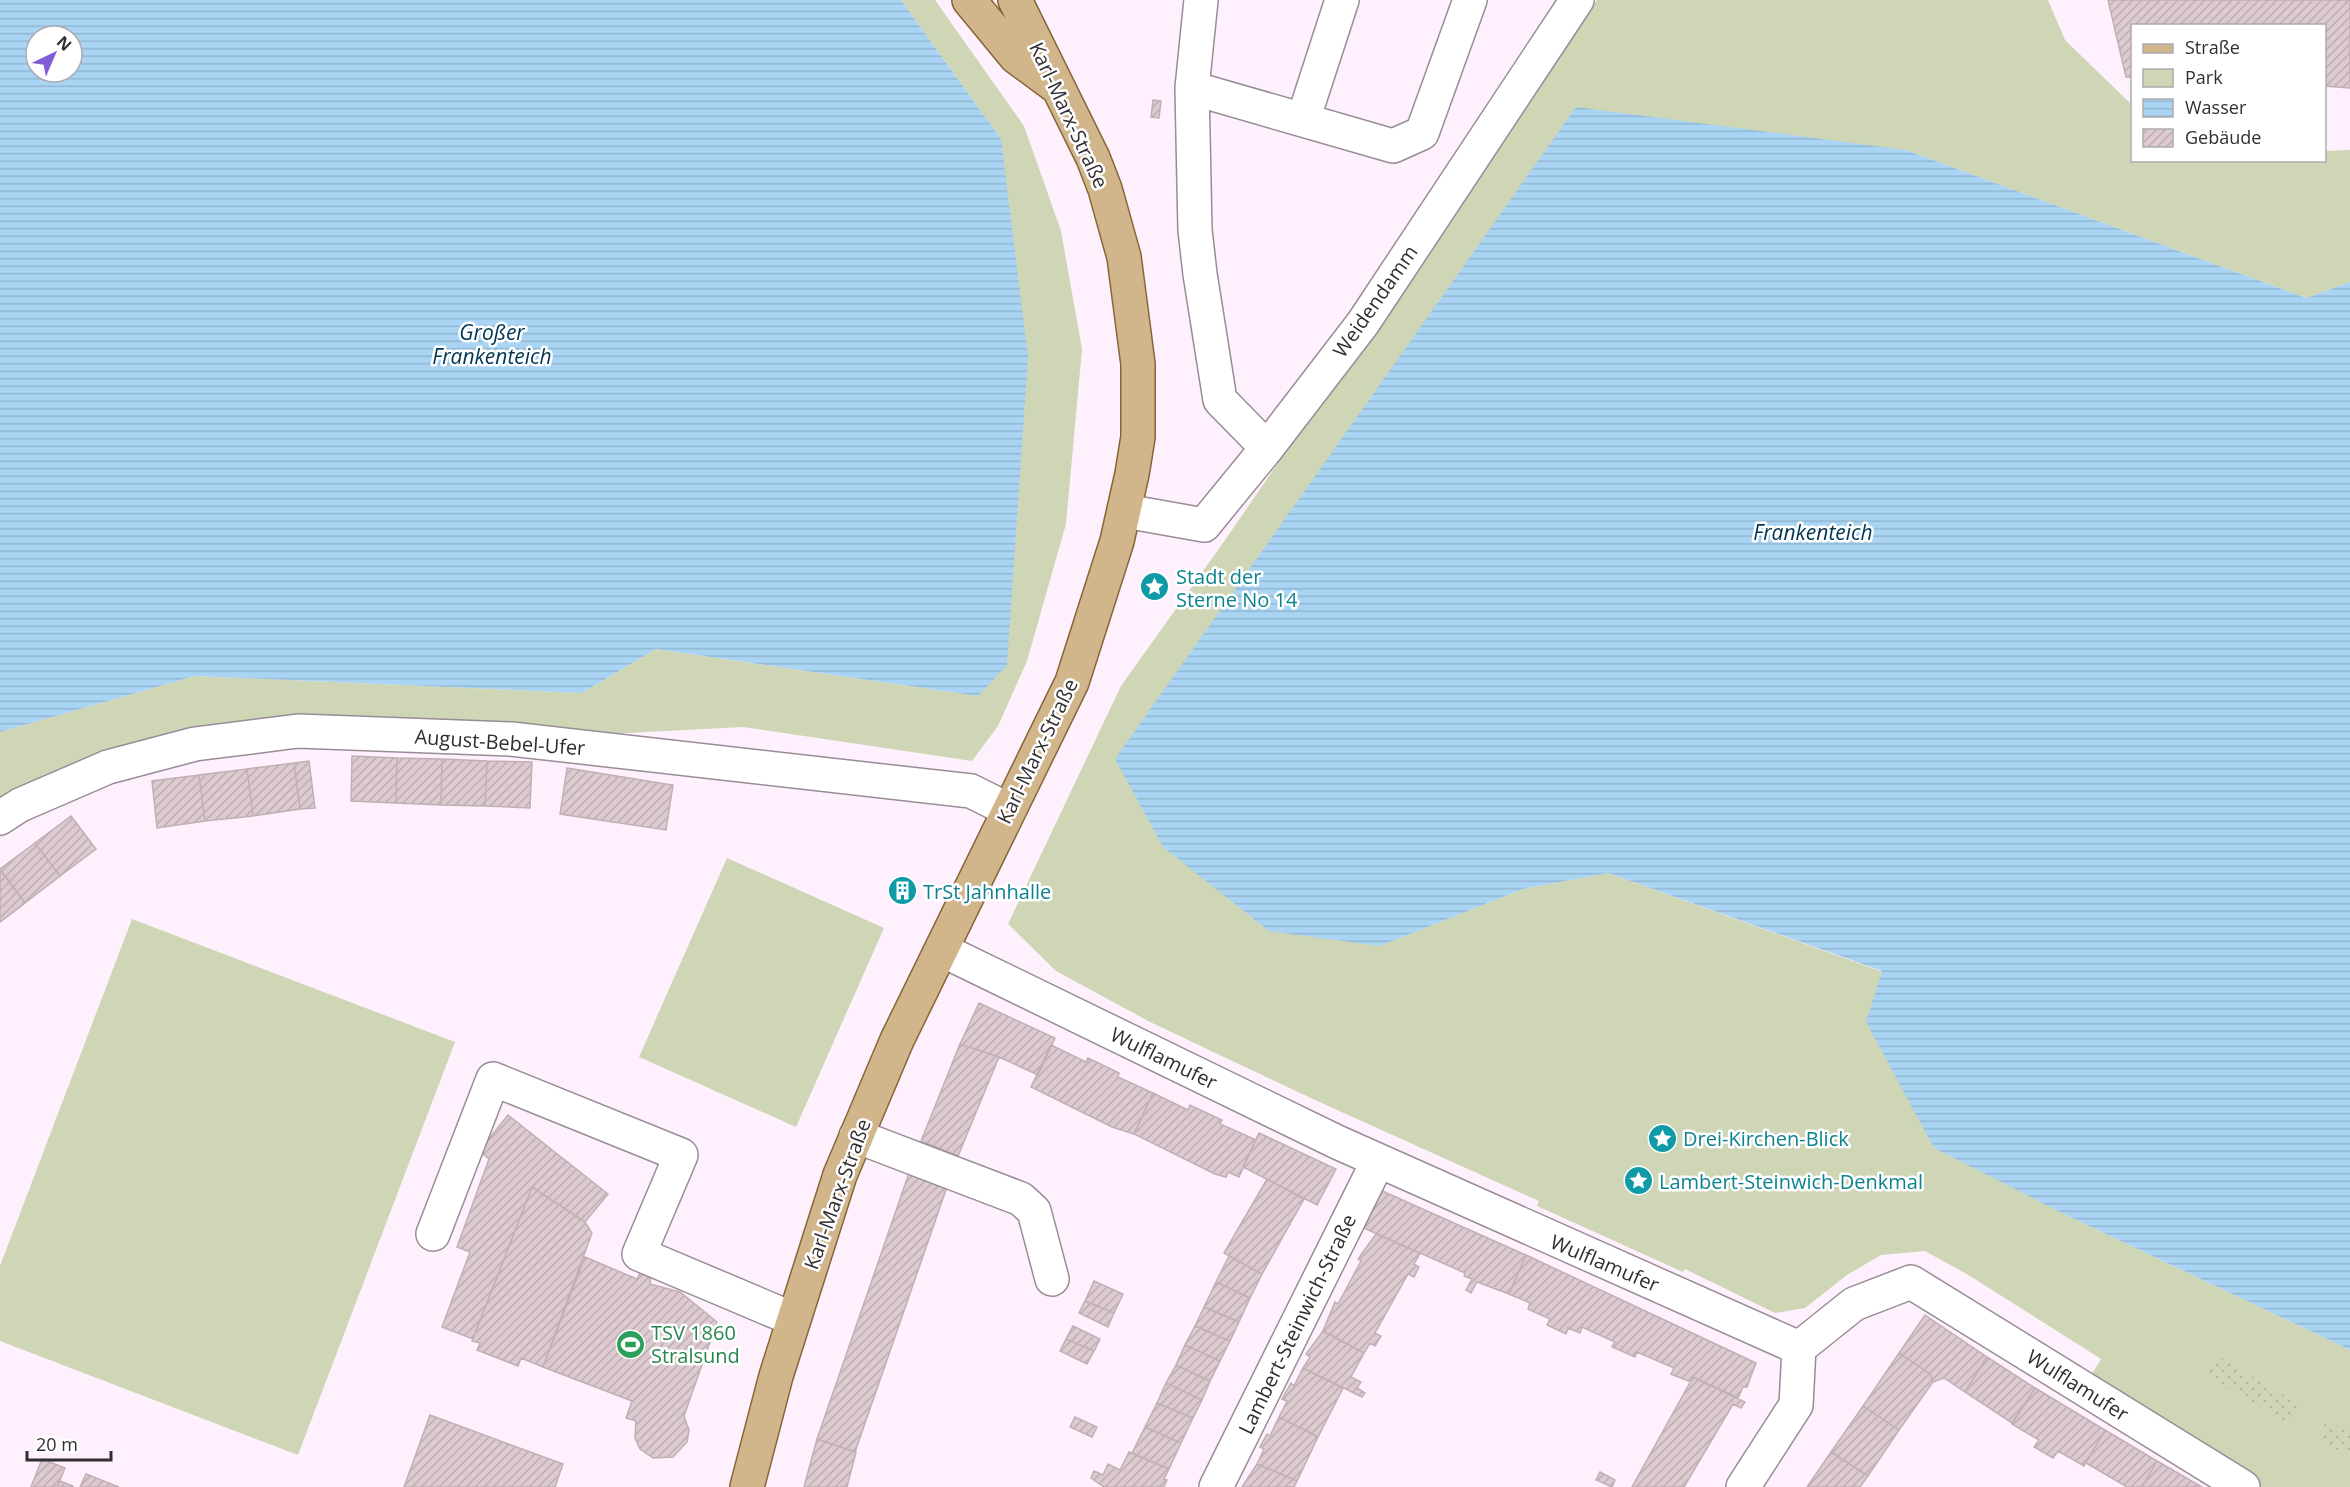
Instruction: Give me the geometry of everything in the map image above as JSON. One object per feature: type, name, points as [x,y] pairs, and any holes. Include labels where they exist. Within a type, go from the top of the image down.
[{"type":"main road","points":[[969,0],[1016,57],[1061,90]]},
{"type":"main road","name":"Karl-Marx-Straße","points":[[747,1487],[793,1319],[840,1175],[897,1040],[1072,682],[1125,511],[1138,437],[1138,364],[1132,300],[1124,257],[1105,189],[1061,90],[1015,0]]},
{"type":"street","points":[[1201,0],[1192,88],[1195,230],[1220,400],[1268,448]]},
{"type":"street","points":[[1303,120],[1342,0]]},
{"type":"street","points":[[1192,88],[1393,146],[1422,133],[1470,0]]},
{"type":"street","name":"Weidendamm","points":[[1125,511],[1204,525],[1268,448],[1363,323],[1566,3]]},
{"type":"street","name":"August-Bebel-Ufer","points":[[0,818],[20,805],[108,767],[195,744],[298,731],[511,739],[971,791],[1009,810]]},
{"type":"street","name":"Wulflamufer","points":[[942,950],[1378,1161],[1798,1348],[1854,1304],[1911,1282],[2243,1487]]},
{"type":"street","points":[[433,1234],[493,1079],[681,1155],[639,1254],[793,1319]]},
{"type":"street","points":[[856,1136],[1021,1199],[1034,1211],[1052,1279]]},
{"type":"street","name":"Lambert-Steinwich-Straße","points":[[1216,1487],[1378,1161]]},
{"type":"street","points":[[1743,1487],[1796,1405],[1798,1348]]},
{"type":"green space","points":[[901,0],[935,0],[1024,126],[1061,231],[1082,349],[1066,524],[1027,661],[998,726],[972,761],[743,727],[511,739],[195,744],[0,818],[0,732],[195,676],[582,693],[656,649],[978,696],[1001,139]]},
{"type":"green space","points":[[1597,0],[2048,0],[2065,40],[2131,104],[2131,162],[2326,162],[2326,151],[2350,150],[2350,282],[2306,298],[1906,150],[1380,946],[1523,889],[1608,873],[1883,972],[2064,1214],[2350,1350],[2350,1487],[2244,1487],[2088,1380],[2101,1359],[1970,1276],[1925,1251],[1881,1255],[1847,1275],[1805,1308],[1775,1313],[1685,1269],[1683,1272],[1537,1206],[1539,1201],[1315,1100],[1150,1022],[1056,971],[1008,924],[1121,686],[1223,543]]},
{"type":"green space","points":[[727,858],[884,928],[796,1127],[639,1057]]},
{"type":"green space","points":[[132,919],[455,1042],[298,1455],[0,1341],[0,1266]]},
{"type":"green space","points":[[2216,1355],[2302,1406],[2291,1425],[2204,1374]]},
{"type":"green space","points":[[2327,1420],[2350,1433],[2350,1457],[2316,1438]]},
{"type":"water","name":"Großer Frankenteich","points":[[0,0],[901,0],[1001,139],[1028,357],[1007,665],[978,696],[656,649],[582,693],[195,676],[0,732]]},
{"type":"water","name":"Frankenteich","points":[[1576,107],[1906,150],[2306,298],[2350,282],[2350,1350],[2064,1214],[1934,1148],[1866,1022],[1882,971],[1608,873],[1523,889],[1380,946],[1269,931],[1163,847],[1115,759]]},
{"type":"building","points":[[2108,0],[2350,0],[2350,88],[2326,86],[2326,24],[2131,24],[2131,77],[2126,77]]},
{"type":"building","points":[[1153,100],[1161,101],[1159,118],[1151,117]]},
{"type":"building","points":[[352,756],[397,758],[396,803],[351,801]]},
{"type":"building","points":[[397,758],[442,759],[441,805],[396,803]]},
{"type":"building","points":[[442,759],[487,761],[485,806],[441,805]]},
{"type":"building","points":[[309,761],[315,808],[300,809],[294,763]]},
{"type":"building","points":[[487,761],[532,762],[530,808],[485,806]]},
{"type":"building","points":[[294,763],[300,809],[253,816],[247,769]]},
{"type":"building","points":[[567,768],[673,785],[666,830],[560,814]]},
{"type":"building","points":[[247,769],[253,816],[205,821],[199,775]]},
{"type":"building","points":[[199,775],[205,821],[157,828],[152,781]]},
{"type":"building","points":[[71,816],[96,849],[60,876],[35,843]]},
{"type":"building","points":[[35,843],[60,876],[25,903],[0,869]]},
{"type":"building","points":[[0,870],[25,903],[0,922]]},
{"type":"building","name":"TrSt Jahnhalle","points":[[903,883],[908,885],[902,899],[897,896]]},
{"type":"building","points":[[979,1003],[1055,1038],[1038,1075],[999,1057],[960,1044]]},
{"type":"building","points":[[960,1044],[999,1057],[958,1156],[921,1141]]},
{"type":"building","points":[[1051,1045],[1086,1062],[1088,1058],[1119,1073],[1118,1077],[1153,1093],[1134,1134],[1112,1127],[1031,1087]]},
{"type":"building","points":[[1153,1093],[1188,1110],[1190,1105],[1222,1120],[1220,1124],[1256,1140],[1239,1177],[1228,1172],[1226,1177],[1215,1174],[1134,1134]]},
{"type":"building","points":[[508,1115],[608,1194],[585,1222],[532,1187],[473,1339],[442,1327],[470,1252],[457,1247],[489,1159],[479,1151]]},
{"type":"building","points":[[1259,1133],[1336,1169],[1317,1205],[1243,1167]]},
{"type":"building","points":[[909,1173],[947,1187],[855,1452],[817,1439]]},
{"type":"building","points":[[1267,1179],[1304,1199],[1262,1274],[1224,1253]]},
{"type":"building","points":[[532,1187],[585,1222],[592,1233],[543,1367],[521,1358],[518,1366],[477,1350],[480,1343],[472,1341]]},
{"type":"building","points":[[1380,1190],[1526,1255],[1509,1294],[1477,1282],[1471,1293],[1466,1290],[1472,1279],[1464,1276],[1465,1273],[1359,1226]]},
{"type":"building","points":[[1376,1234],[1420,1253],[1414,1264],[1419,1267],[1414,1277],[1408,1274],[1375,1333],[1381,1336],[1375,1346],[1370,1343],[1364,1353],[1323,1331],[1335,1302],[1338,1304],[1361,1261],[1358,1259]]},
{"type":"building","points":[[1526,1255],[1756,1363],[1747,1387],[1743,1387],[1738,1398],[1693,1377],[1691,1382],[1671,1374],[1674,1368],[1637,1352],[1635,1357],[1612,1347],[1615,1342],[1582,1327],[1580,1333],[1568,1328],[1566,1334],[1547,1325],[1550,1319],[1528,1309],[1530,1303],[1509,1294]]},
{"type":"building","points":[[1229,1256],[1262,1274],[1250,1298],[1216,1282]]},
{"type":"building","name":"TSV 1860 Stralsund","points":[[585,1257],[637,1279],[641,1271],[651,1275],[650,1284],[680,1292],[717,1322],[684,1416],[689,1430],[687,1442],[673,1457],[653,1458],[640,1449],[635,1438],[636,1421],[626,1418],[632,1401],[543,1367]]},
{"type":"building","points":[[1094,1281],[1123,1294],[1114,1313],[1085,1301]]},
{"type":"building","points":[[1216,1282],[1250,1298],[1239,1322],[1204,1307]]},
{"type":"building","points":[[1085,1301],[1114,1313],[1108,1327],[1079,1313]]},
{"type":"building","points":[[1204,1307],[1239,1322],[1230,1341],[1195,1326]]},
{"type":"building","points":[[1925,1315],[1987,1357],[1965,1392],[1944,1378],[1933,1382],[1930,1374],[1899,1353]]},
{"type":"building","points":[[1073,1326],[1100,1339],[1094,1351],[1066,1339]]},
{"type":"building","points":[[1195,1326],[1230,1341],[1220,1361],[1185,1345]]},
{"type":"building","points":[[1323,1331],[1364,1353],[1351,1377],[1361,1382],[1357,1388],[1365,1393],[1362,1397],[1303,1368],[1310,1357],[1306,1354]]},
{"type":"building","points":[[1066,1339],[1094,1351],[1087,1364],[1060,1351]]},
{"type":"building","points":[[1185,1345],[1220,1361],[1210,1381],[1176,1365]]},
{"type":"building","points":[[1899,1353],[1930,1374],[1933,1382],[1899,1430],[1863,1406]]},
{"type":"building","points":[[1987,1357],[2035,1388],[2012,1423],[1965,1392]]},
{"type":"building","points":[[1176,1365],[1210,1381],[1202,1400],[1166,1383]]},
{"type":"building","points":[[1303,1368],[1343,1388],[1318,1437],[1279,1417],[1287,1401],[1282,1399],[1291,1383],[1294,1386]]},
{"type":"building","points":[[1693,1377],[1745,1402],[1741,1408],[1733,1404],[1684,1487],[1632,1487]]},
{"type":"building","points":[[1166,1383],[1202,1400],[1193,1418],[1157,1403]]},
{"type":"building","points":[[2035,1388],[2105,1430],[2084,1466],[2058,1451],[2053,1458],[2034,1447],[2039,1440],[2012,1424]]},
{"type":"building","points":[[1157,1403],[1193,1418],[1181,1443],[1145,1427]]},
{"type":"building","points":[[1863,1406],[1899,1430],[1868,1476],[1831,1452]]},
{"type":"building","points":[[430,1415],[563,1464],[555,1487],[404,1487]]},
{"type":"building","points":[[1075,1417],[1097,1427],[1092,1437],[1070,1427]]},
{"type":"building","points":[[1279,1417],[1318,1437],[1297,1481],[1257,1464],[1264,1449],[1260,1447],[1267,1434],[1270,1436]]},
{"type":"building","points":[[1145,1427],[1181,1443],[1169,1469],[1132,1453]]},
{"type":"building","points":[[2105,1430],[2157,1461],[2142,1487],[2127,1487],[2086,1463]]},
{"type":"building","points":[[817,1439],[856,1452],[847,1487],[804,1487]]},
{"type":"building","points":[[1129,1452],[1169,1469],[1164,1479],[1167,1480],[1164,1487],[1104,1487],[1091,1478],[1094,1471],[1103,1475],[1108,1464],[1120,1470]]},
{"type":"building","points":[[1831,1452],[1868,1476],[1860,1487],[1807,1487]]},
{"type":"building","points":[[42,1459],[65,1468],[57,1487],[31,1487]]},
{"type":"building","points":[[2157,1461],[2202,1487],[2142,1487]]},
{"type":"building","points":[[1257,1464],[1297,1481],[1294,1487],[1242,1487]]},
{"type":"building","points":[[1600,1472],[1615,1480],[1612,1487],[1596,1480]]},
{"type":"building","points":[[86,1474],[119,1487],[80,1487]]},
{"type":"building","points":[[60,1481],[73,1486],[73,1487],[57,1487]]},
{"type":"place","name":"Stadt der Sterne No 14","points":[[1155,587]]},
{"type":"place","name":"TrSt Jahnhalle","points":[[902,891]]},
{"type":"place","name":"Drei-Kirchen-Blick","points":[[1662,1138]]},
{"type":"place","name":"Lambert-Steinwich-Denkmal","points":[[1638,1181]]},
{"type":"place","name":"TSV 1860 Stralsund","points":[[630,1344]]}]
